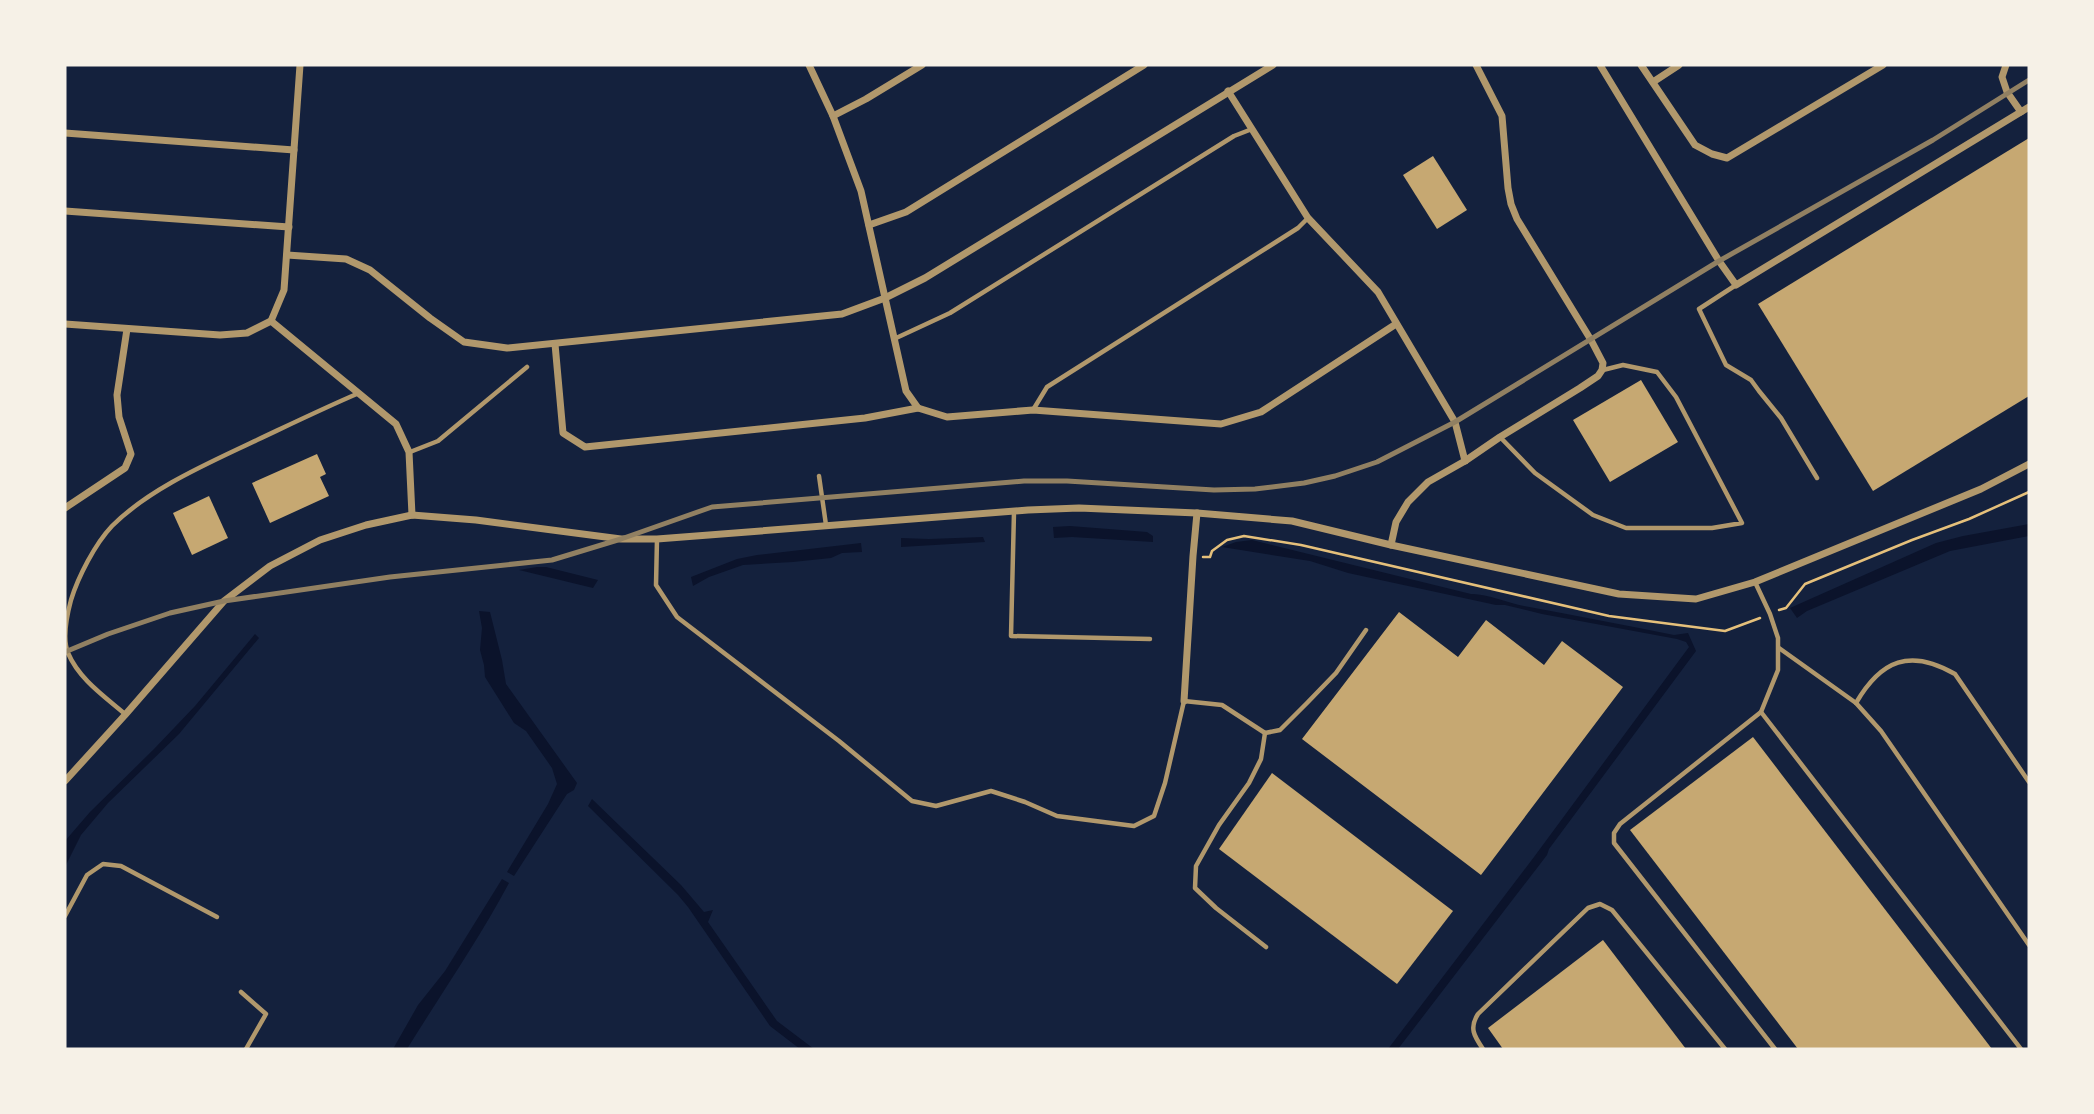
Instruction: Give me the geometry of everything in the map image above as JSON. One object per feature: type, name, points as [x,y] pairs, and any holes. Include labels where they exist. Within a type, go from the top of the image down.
[{"type":"street","points":[[65,324],[220,335],[247,333],[271,321],[284,290],[300,65]]},
{"type":"street","points":[[810,65],[833,116],[861,191],[906,391],[918,408]]},
{"type":"street","points":[[833,116],[922,65]]},
{"type":"street","points":[[869,225],[906,212],[1144,65]]},
{"type":"street","points":[[287,256],[346,259],[370,270],[464,342],[507,348],[842,314],[885,298],[925,278],[1273,65]]},
{"type":"street","points":[[1391,545],[1396,522],[1408,502],[1428,482],[1580,388],[1598,376],[1602,370],[1603,363],[1591,340],[1517,219],[1511,204],[1505,163],[1502,116],[1476,65]]},
{"type":"street","points":[[1600,65],[1736,285],[2029,107]]},
{"type":"street","points":[[1642,65],[1695,145],[1727,158],[1883,65]]},
{"type":"street","points":[[1653,82],[1678,65]]},
{"type":"street","points":[[2006,65],[2002,77],[2007,92],[2021,112]]},
{"type":"street","points":[[1228,91],[1308,218],[1378,292],[1455,422],[1465,461]]},
{"type":"street","points":[[65,133],[294,149]]},
{"type":"street","points":[[65,211],[289,227]]},
{"type":"street","points":[[271,321],[396,424],[409,452],[412,515]]},
{"type":"street","points":[[555,344],[564,433],[585,447],[865,418],[918,408],[947,417],[1033,410],[1221,424],[1261,412],[1396,324]]},
{"type":"street","points":[[65,508],[125,468],[131,454],[119,417],[117,395],[127,329]]},
{"type":"street","points":[[65,781],[224,601],[270,566],[320,540],[366,525],[412,515],[476,520],[621,539],[657,539],[1079,508],[1198,513],[1292,521],[1619,594],[1696,598],[1755,582],[1982,489],[2029,464]]},
{"type":"street","points":[[1184,701],[1198,513]]},
{"type":"lane","points":[[893,339],[950,313],[1234,136],[1252,129]]},
{"type":"lane","points":[[1033,410],[1047,387],[1298,228],[1308,218]]},
{"type":"lane","points":[[1736,285],[1699,310],[1726,365],[1751,380],[1781,418],[1816,478]]},
{"type":"lane","points":[[1500,437],[1535,473],[1593,515],[1626,528],[1712,528],[1742,523],[1676,397],[1657,372],[1623,365],[1602,370]]},
{"type":"lane","points":[[409,452],[438,441],[527,367]]},
{"type":"lane","points":[[125,715],[87,681],[77,669],[65,644],[67,616],[74,592],[82,573],[110,528],[137,504],[205,464],[359,394]]},
{"type":"lane","points":[[819,476],[826,525]]},
{"type":"lane","points":[[1014,512],[1010,636],[1150,639]]},
{"type":"lane","points":[[657,539],[656,585],[677,617],[839,741],[912,801],[936,806],[991,791],[1057,816],[1135,826],[1154,816],[1165,783],[1184,701],[1222,705],[1265,733],[1280,730],[1336,673],[1366,630]]},
{"type":"lane","points":[[1755,582],[1778,638],[1778,670],[1761,712],[1620,824],[1614,833],[1614,843],[1775,1049]]},
{"type":"lane","points":[[1778,647],[1856,703],[1881,731],[2029,945]]},
{"type":"lane","points":[[1856,703],[1866,686],[1887,667],[1916,659],[1937,663],[1955,674],[2029,782]]},
{"type":"lane","points":[[1761,712],[2021,1049]]},
{"type":"lane","points":[[1265,733],[1261,759],[1249,783],[1219,825],[1196,866],[1195,888],[1266,947]]},
{"type":"lane","points":[[65,916],[87,875],[103,864],[121,866],[217,917]]},
{"type":"lane","points":[[1483,1049],[1473,1035],[1472,1022],[1478,1014],[1588,908],[1600,904],[1612,909],[1725,1049]]},
{"type":"lane","points":[[241,992],[266,1014],[246,1049]]},
{"type":"path","points":[[1193,556],[1210,557],[1212,551],[1227,540],[1244,536],[1301,545],[1609,616],[1725,631],[1786,608],[1805,584],[1969,519],[2029,492]]},
{"type":"water","points":[[2029,524],[2029,536],[1950,551],[1807,611],[1797,618],[1790,608],[1936,543]]},
{"type":"water","points":[[1053,527],[1147,532],[1153,536],[1153,542],[1054,538]]},
{"type":"water","points":[[983,537],[985,542],[901,547],[901,538]]},
{"type":"water","points":[[1252,540],[1524,606],[1674,635],[1688,633],[1696,651],[1547,855],[1398,1049],[1388,1049],[1689,647],[1686,642],[1677,639],[1496,605],[1348,573],[1310,561],[1222,547]]},
{"type":"water","points":[[861,543],[862,552],[842,553],[831,558],[743,565],[709,577],[693,586],[691,577],[737,559]]},
{"type":"water","points":[[537,567],[598,580],[593,588],[519,570]]},
{"type":"water","points":[[479,611],[490,612],[506,684],[577,783],[574,790],[567,794],[514,876],[507,872],[557,784],[552,768],[526,731],[514,723],[485,677],[480,650],[482,628]]},
{"type":"water","points":[[255,634],[259,638],[179,734],[108,803],[81,835],[65,867],[65,841],[90,812],[195,706]]},
{"type":"water","points":[[592,799],[681,885],[704,912],[713,910],[708,922],[777,1021],[814,1049],[800,1049],[770,1026],[688,907],[588,806]]},
{"type":"water","points":[[502,879],[509,883],[497,905],[407,1049],[393,1049],[418,1005],[445,971]]},
{"type":"building","points":[[2029,138],[2029,396],[1873,491],[1758,304]]},
{"type":"building","points":[[1433,156],[1467,210],[1437,229],[1403,175]]},
{"type":"building","points":[[1641,380],[1678,442],[1610,482],[1573,420]]},
{"type":"building","points":[[317,454],[326,474],[320,477],[329,496],[270,523],[252,483]]},
{"type":"building","points":[[209,496],[228,538],[192,555],[173,513]]},
{"type":"building","points":[[1399,612],[1458,657],[1486,620],[1544,665],[1562,641],[1623,687],[1481,875],[1302,739]]},
{"type":"building","points":[[1753,737],[1992,1049],[1798,1049],[1630,830]]},
{"type":"building","points":[[1272,773],[1453,911],[1397,984],[1219,849]]},
{"type":"building","points":[[1603,940],[1686,1049],[1503,1049],[1488,1028]]},
{"type":"railway","points":[[65,652],[170,613],[224,601],[390,577],[552,560],[712,507],[1024,481],[1214,490],[1255,489],[1335,476],[1377,462],[1455,422],[1719,261],[1933,140],[2029,80]]}]
